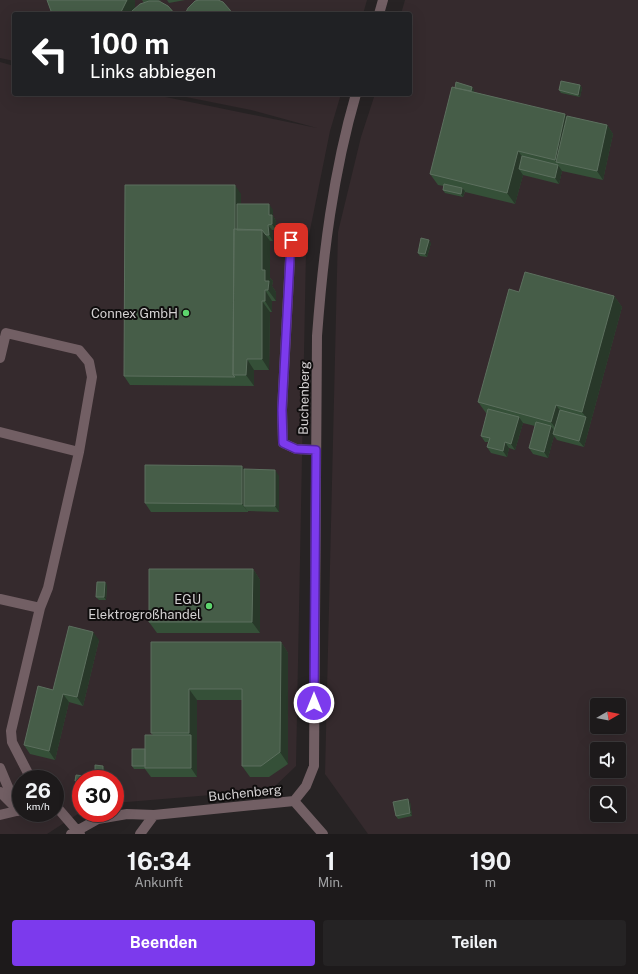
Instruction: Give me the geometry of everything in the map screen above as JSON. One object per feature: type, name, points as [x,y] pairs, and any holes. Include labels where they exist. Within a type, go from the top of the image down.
[{"type":"street","points":[[380,12],[383,0]]},
{"type":"street","name":"Buchenberg","points":[[76,833],[98,819],[127,814],[154,815],[294,801],[306,786],[314,766],[317,336],[322,273],[344,135],[355,96]]},
{"type":"street","points":[[291,240],[282,410],[283,443],[296,449],[316,450]]},
{"type":"street","points":[[0,358],[6,333],[79,350],[89,362],[92,377],[79,452],[48,588],[40,608],[11,731],[12,742],[26,770]]},
{"type":"street","points":[[0,432],[79,452]]},
{"type":"street","points":[[0,599],[40,608]]},
{"type":"street","points":[[0,768],[12,793]]},
{"type":"street","points":[[0,792],[12,803]]},
{"type":"street","points":[[294,801],[323,834]]},
{"type":"street","points":[[2,813],[12,811]]},
{"type":"street","points":[[140,834],[154,815]]},
{"type":"street","points":[[64,817],[76,833]]},
{"type":"shaded area","points":[[0,0],[367,0],[364,12],[12,12],[12,61],[0,58]]},
{"type":"shaded area","points":[[405,0],[638,0],[638,834],[368,834],[325,774],[338,232],[361,137],[374,96],[412,96],[412,12],[402,12]]},
{"type":"shaded area","points":[[0,62],[12,65],[12,96],[161,96],[317,128],[251,110],[181,96],[340,96],[330,131],[306,250],[296,766],[271,790],[124,802],[124,770],[72,770],[72,818],[47,834],[0,834]]},
{"type":"building","points":[[47,0],[127,0],[121,12],[51,11]]},
{"type":"building","points":[[218,0],[223,2],[231,12],[186,12],[195,1]]},
{"type":"building","points":[[149,1],[159,1],[168,6],[173,12],[132,12],[140,4]]},
{"type":"building","points":[[561,81],[580,85],[578,95],[559,90]]},
{"type":"building","points":[[456,82],[472,87],[471,91],[455,88]]},
{"type":"building","points":[[452,87],[565,114],[555,160],[518,151],[507,193],[430,174]]},
{"type":"building","points":[[567,116],[607,125],[597,171],[556,162]]},
{"type":"building","points":[[522,156],[558,165],[555,178],[519,169]]},
{"type":"building","points":[[444,184],[462,188],[461,194],[443,190]]},
{"type":"building","name":"Connex GmbH","points":[[125,185],[235,185],[233,375],[235,377],[124,376]]},
{"type":"building","points":[[237,204],[269,204],[269,215],[272,215],[272,224],[268,225],[269,235],[266,235],[262,230],[237,230]]},
{"type":"building","points":[[234,229],[262,230],[262,270],[265,270],[265,281],[269,281],[268,290],[265,290],[265,301],[262,301],[262,359],[247,359],[246,375],[233,375]]},
{"type":"building","points":[[421,238],[429,240],[425,254],[418,253]]},
{"type":"building","points":[[525,272],[614,296],[582,412],[556,405],[551,422],[478,402],[509,289],[519,292]]},
{"type":"building","points":[[488,409],[519,417],[511,444],[505,442],[503,451],[487,447],[490,438],[481,436]]},
{"type":"building","points":[[560,410],[586,417],[579,441],[553,434]]},
{"type":"building","points":[[536,422],[551,426],[544,452],[529,448]]},
{"type":"building","points":[[145,465],[242,466],[242,504],[145,503]]},
{"type":"building","points":[[244,469],[275,470],[275,506],[244,506]]},
{"type":"building","name":"EGU Elektrogroßhandel","points":[[149,569],[253,569],[252,622],[149,622]]},
{"type":"building","points":[[97,582],[105,582],[104,597],[96,597]]},
{"type":"building","points":[[69,626],[93,632],[77,697],[63,694],[49,751],[24,745],[38,686],[53,690]]},
{"type":"building","points":[[151,642],[281,642],[280,752],[261,766],[242,766],[242,689],[189,689],[189,733],[151,733]]},
{"type":"building","points":[[145,735],[191,735],[191,768],[145,768]]},
{"type":"building","points":[[132,749],[145,749],[145,766],[132,766]]},
{"type":"building","points":[[95,765],[103,766],[103,770],[95,770]]},
{"type":"building","points":[[408,799],[410,813],[396,816],[393,802]]},
{"type":"place","name":"Connex GmbH","points":[[186,313]]},
{"type":"place","name":"EGU Elektrogroßhandel","points":[[209,606]]},
{"type":"route","points":[[291,240],[282,410],[283,443],[296,449],[316,450],[314,703]]}]
